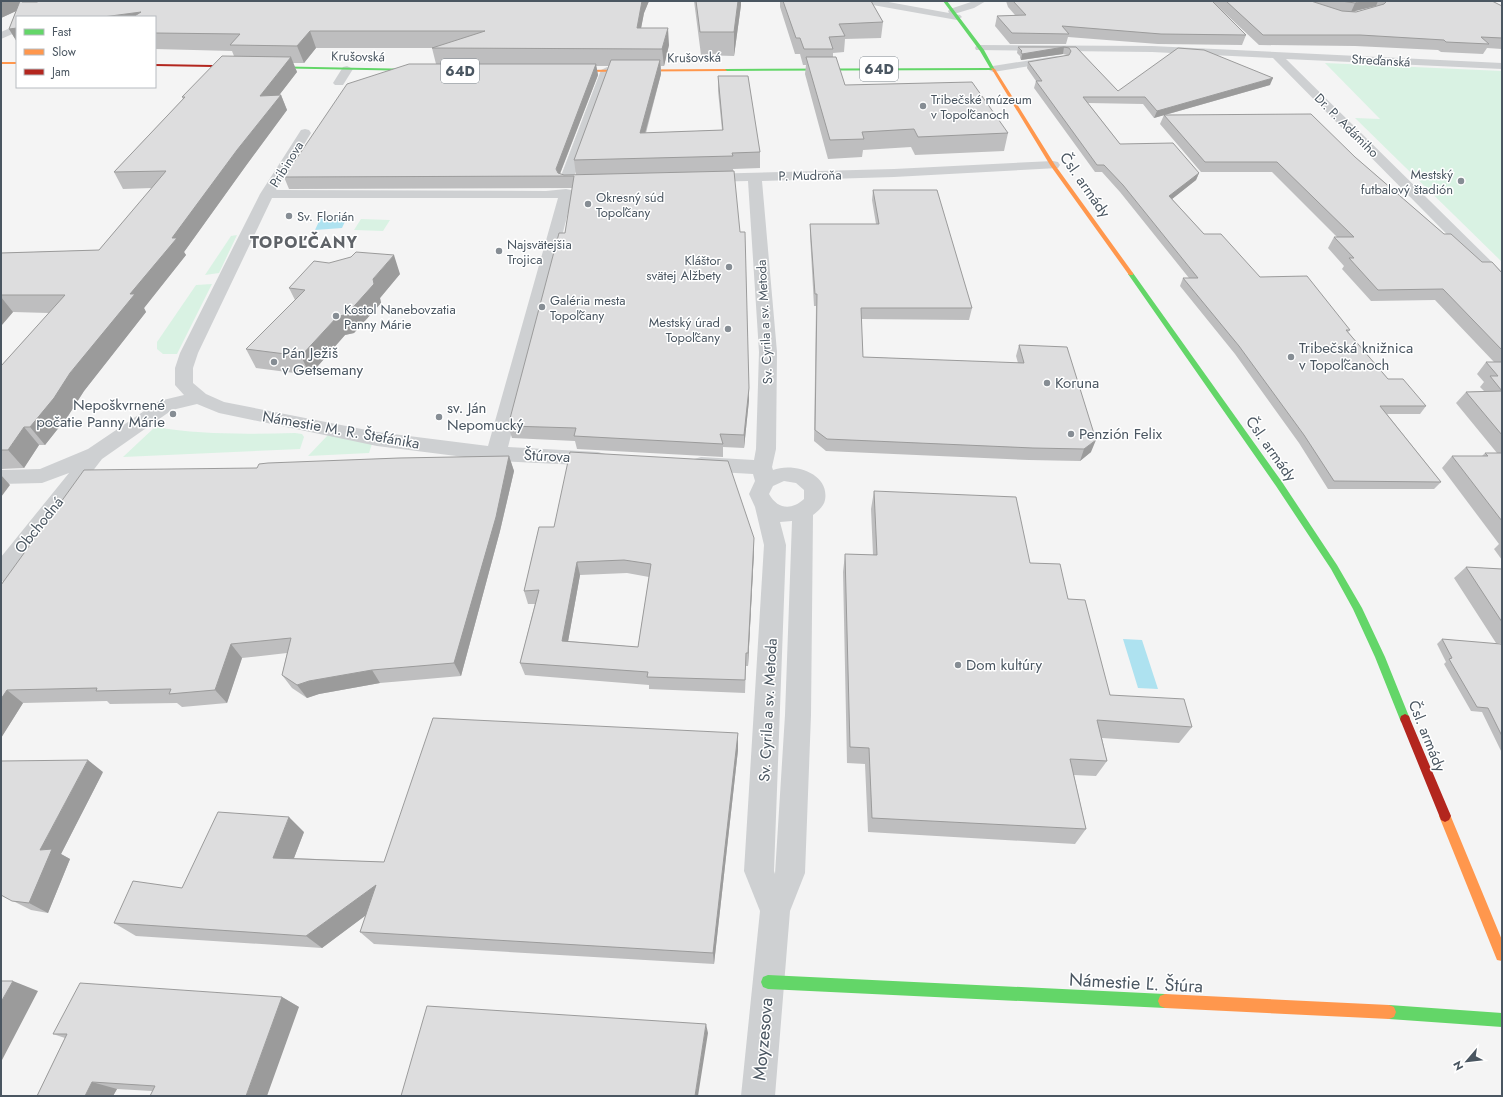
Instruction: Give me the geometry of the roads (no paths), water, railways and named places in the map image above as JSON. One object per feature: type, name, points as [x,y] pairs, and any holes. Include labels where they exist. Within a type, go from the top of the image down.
[{"type":"main road","name":"Čsl. armády","points":[[951,9],[980,48],[1053,165],[1279,484],[1334,567],[1357,608],[1380,657],[1502,955]]},
{"type":"main road","points":[[1,63],[16,63]]},
{"type":"main road","name":"Krušovská","points":[[156,65],[431,70]]},
{"type":"main road","name":"Krušovská","points":[[554,71],[993,69]]},
{"type":"main road","name":"Námestie Ľ. Štúra","points":[[768,982],[1412,1013],[1502,1020]]},
{"type":"street","points":[[867,1],[916,10],[951,9],[971,6],[981,1]]},
{"type":"street","points":[[916,10],[951,9]]},
{"type":"street","points":[[1,36],[16,28]]},
{"type":"street","points":[[1248,43],[1260,54]]},
{"type":"street","name":"Streďanská","points":[[980,48],[1152,49],[1502,66]]},
{"type":"street","name":"Streďanská","points":[[993,69],[1114,49]]},
{"type":"street","name":"Dr. P. Adámiho","points":[[1276,55],[1502,281]]},
{"type":"street","points":[[339,83],[347,69]]},
{"type":"street","points":[[597,180],[566,181],[607,70]]},
{"type":"street","name":"Pribinova","points":[[267,194],[305,134]]},
{"type":"street","name":"P. Mudroňa","points":[[692,178],[894,173],[1053,165]]},
{"type":"street","name":"Sv. Cyrila a sv. Metoda","points":[[754,176],[756,185],[768,352],[766,449],[764,474],[759,494],[766,508],[775,545],[759,871],[775,911]]},
{"type":"street","points":[[267,194],[566,194],[490,454]]},
{"type":"street","name":"Námestie M. R. Štefánika","points":[[267,194],[189,353],[184,368],[184,385],[199,398],[218,407],[377,439],[490,454]]},
{"type":"street","points":[[1,477],[42,476],[95,454],[166,405],[199,398]]},
{"type":"street","name":"Obchodná","points":[[1,573],[95,454]]},
{"type":"street","name":"Štúrova","points":[[490,454],[614,460]]},
{"type":"street","points":[[684,463],[764,474],[800,476],[814,487],[815,501],[803,512],[784,514],[766,508]]},
{"type":"street","name":"Sv. Cyrila a sv. Metoda","points":[[768,982],[775,911],[790,873],[798,715],[803,512]]},
{"type":"street","name":"Moyzesova","points":[[758,1096],[768,982]]},
{"type":"water","points":[[348,215],[342,228],[315,230],[321,217]]},
{"type":"water","points":[[1123,639],[1142,640],[1158,689],[1138,688]]},
{"type":"place","name":"Tribečské múzeum v Topoľčanoch","points":[[923,106]]},
{"type":"place","name":"Mestský futbalový štadión","points":[[1461,181]]},
{"type":"place","name":"Okresný súd Topoľčany","points":[[588,204]]},
{"type":"place","name":"Sv. Florián","points":[[289,216]]},
{"type":"place","name":"Najsvätejšia Trojica","points":[[499,251]]},
{"type":"place","name":"Kláštor svätej Alžbety","points":[[729,267]]},
{"type":"place","name":"Galéria mesta Topoľčany","points":[[542,307]]},
{"type":"place","name":"Kostol Nanebovzatia Panny Márie","points":[[336,316]]},
{"type":"place","name":"Mestský úrad Topoľčany","points":[[728,329]]},
{"type":"place","name":"Tribečská knižnica v Topoľčanoch","points":[[1291,357]]},
{"type":"place","name":"Pán Ježiš v Getsemany","points":[[274,362]]},
{"type":"place","name":"Koruna","points":[[1047,383]]},
{"type":"place","name":"Nepoškvrnené počatie Panny Márie","points":[[173,414]]},
{"type":"place","name":"sv. Ján Nepomucký","points":[[439,417]]},
{"type":"place","name":"Penzión Felix","points":[[1071,434]]},
{"type":"place","name":"Dom kultúry","points":[[958,665]]},
{"type":"district","name":"TOPOĽČANY","points":[[304,242]]}]
